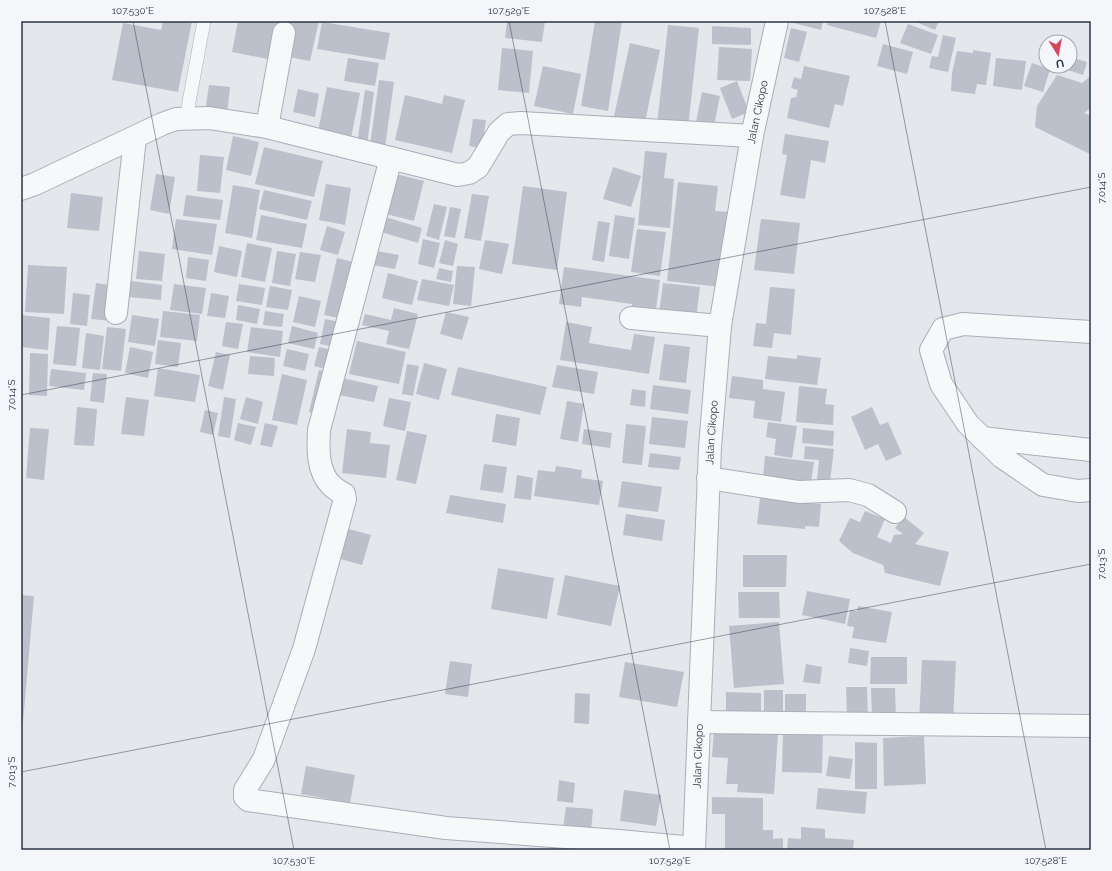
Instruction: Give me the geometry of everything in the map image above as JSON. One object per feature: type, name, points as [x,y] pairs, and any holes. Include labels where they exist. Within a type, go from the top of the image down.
[{"type":"street","name":"Jalan Cikopo","points":[[694,849],[708,478],[720,326],[752,136],[777,21]]},
{"type":"street","points":[[267,127],[284,34]]},
{"type":"street","points":[[21,189],[35,184],[176,119],[187,118],[209,118],[267,127],[458,175],[469,173],[478,167],[499,132],[508,124],[521,123],[752,136]]},
{"type":"street","points":[[116,313],[135,138]]},
{"type":"street","points":[[391,158],[319,430],[318,445],[321,467],[327,480],[332,486],[344,494],[345,500],[304,649],[264,759],[245,790],[245,797],[248,800],[446,828],[619,841],[694,849]]},
{"type":"street","points":[[631,318],[720,326]]},
{"type":"street","points":[[1091,332],[963,324],[943,329],[931,350],[941,384],[968,424],[1002,456],[1043,485],[1078,491],[1091,490]]},
{"type":"street","points":[[982,438],[1091,450]]},
{"type":"street","points":[[708,478],[799,492],[849,490],[868,495],[895,512]]},
{"type":"street","points":[[699,722],[1091,726]]},
{"type":"lane","points":[[187,118],[204,21]]},
{"type":"building","points":[[163,21],[192,21],[178,92],[112,80],[123,23],[161,30]]},
{"type":"building","points":[[238,21],[280,21],[273,60],[232,52]]},
{"type":"building","points":[[290,21],[319,21],[310,61],[283,56]]},
{"type":"building","points":[[507,21],[545,21],[542,42],[505,38]]},
{"type":"building","points":[[595,21],[622,21],[608,111],[581,106]]},
{"type":"building","points":[[786,21],[823,21],[821,30]]},
{"type":"building","points":[[828,21],[881,21],[876,38],[827,25]]},
{"type":"building","points":[[914,21],[939,21],[935,30]]},
{"type":"building","points":[[322,22],[390,33],[385,60],[317,49]]},
{"type":"building","points":[[908,24],[938,35],[931,54],[900,43]]},
{"type":"building","points":[[668,25],[699,28],[688,128],[657,125]]},
{"type":"building","points":[[712,26],[751,28],[751,45],[712,44]]},
{"type":"building","points":[[791,28],[807,32],[799,62],[784,58]]},
{"type":"building","points":[[943,35],[956,38],[948,72],[929,68],[932,56],[938,57]]},
{"type":"building","points":[[630,43],[660,50],[644,127],[613,121]]},
{"type":"building","points":[[883,44],[913,52],[907,74],[877,66]]},
{"type":"building","points":[[719,47],[752,49],[750,81],[717,80]]},
{"type":"building","points":[[502,48],[533,51],[529,93],[498,90]]},
{"type":"building","points":[[973,50],[991,53],[986,85],[977,84],[975,94],[951,91],[952,73],[957,51],[973,53]]},
{"type":"building","points":[[348,58],[379,63],[375,86],[344,81]]},
{"type":"building","points":[[996,58],[1026,61],[1022,90],[993,86]]},
{"type":"building","points":[[1078,59],[1087,62],[1083,75],[1078,73]]},
{"type":"building","points":[[1032,63],[1038,65],[1038,74],[1048,74],[1043,92],[1024,86]]},
{"type":"building","points":[[543,66],[581,74],[573,114],[534,106]]},
{"type":"building","points":[[804,66],[850,76],[843,106],[835,104],[829,128],[787,118],[791,98],[796,97],[798,90],[791,88],[794,77],[801,79]]},
{"type":"building","points":[[1057,75],[1082,83],[1091,76],[1091,108],[1084,113],[1091,116],[1090,154],[1035,127],[1037,106]]},
{"type":"building","points":[[379,80],[394,82],[385,147],[370,145]]},
{"type":"building","points":[[737,81],[749,112],[732,119],[720,88]]},
{"type":"building","points":[[209,85],[230,87],[227,115],[205,112]]},
{"type":"building","points":[[327,87],[360,93],[350,143],[317,136]]},
{"type":"building","points":[[298,89],[319,94],[315,117],[293,112]]},
{"type":"building","points":[[365,90],[374,92],[367,145],[357,144]]},
{"type":"building","points":[[702,92],[720,96],[714,126],[696,122]]},
{"type":"building","points":[[405,95],[442,104],[444,95],[465,100],[452,153],[395,140]]},
{"type":"building","points":[[473,119],[486,120],[482,148],[469,146]]},
{"type":"building","points":[[785,134],[829,141],[825,163],[811,160],[805,199],[780,195],[787,155],[782,154]]},
{"type":"building","points":[[233,136],[259,142],[251,176],[226,170]]},
{"type":"building","points":[[264,147],[323,161],[314,197],[255,184]]},
{"type":"building","points":[[645,151],[667,153],[664,178],[674,179],[670,228],[638,225]]},
{"type":"building","points":[[200,155],[224,157],[220,193],[197,191]]},
{"type":"building","points":[[613,167],[641,176],[631,207],[603,199]]},
{"type":"building","points":[[156,174],[175,177],[169,214],[150,210]]},
{"type":"building","points":[[396,174],[424,181],[414,221],[386,214]]},
{"type":"building","points":[[678,182],[718,186],[715,211],[730,212],[721,287],[667,281]]},
{"type":"building","points":[[326,184],[351,188],[345,225],[319,220]]},
{"type":"building","points":[[233,185],[260,190],[252,238],[225,233]]},
{"type":"building","points":[[523,186],[567,192],[557,270],[512,264]]},
{"type":"building","points":[[264,190],[312,201],[307,220],[259,209]]},
{"type":"building","points":[[71,193],[103,197],[99,231],[67,228]]},
{"type":"building","points":[[472,194],[489,196],[481,241],[464,238]]},
{"type":"building","points":[[186,195],[223,200],[220,220],[183,216]]},
{"type":"building","points":[[434,204],[447,207],[439,240],[426,236]]},
{"type":"building","points":[[450,207],[461,209],[455,238],[444,236]]},
{"type":"building","points":[[261,215],[307,224],[302,248],[256,240]]},
{"type":"building","points":[[615,215],[635,218],[629,259],[609,256]]},
{"type":"building","points":[[385,217],[422,228],[418,243],[381,232]]},
{"type":"building","points":[[176,219],[217,224],[212,255],[172,249]]},
{"type":"building","points":[[761,219],[800,223],[794,274],[754,270]]},
{"type":"building","points":[[598,221],[610,223],[604,262],[592,260]]},
{"type":"building","points":[[327,226],[345,232],[338,255],[320,250]]},
{"type":"building","points":[[637,229],[666,232],[660,276],[631,272]]},
{"type":"building","points":[[423,239],[440,243],[434,268],[418,264]]},
{"type":"building","points":[[445,240],[458,244],[453,266],[439,263]]},
{"type":"building","points":[[485,240],[509,244],[502,274],[479,269]]},
{"type":"building","points":[[247,243],[272,248],[265,282],[241,277]]},
{"type":"building","points":[[219,246],[242,251],[237,277],[214,272]]},
{"type":"building","points":[[139,251],[165,254],[162,281],[136,279]]},
{"type":"building","points":[[277,251],[296,254],[290,286],[272,283]]},
{"type":"building","points":[[377,251],[399,255],[395,269],[373,265]]},
{"type":"building","points":[[300,252],[321,255],[315,282],[295,279]]},
{"type":"building","points":[[188,257],[209,260],[206,281],[186,278]]},
{"type":"building","points":[[337,258],[361,264],[348,320],[324,315]]},
{"type":"building","points":[[28,265],[67,267],[64,314],[25,312]]},
{"type":"building","points":[[457,266],[475,267],[471,306],[453,304]]},
{"type":"building","points":[[564,267],[660,280],[655,316],[631,313],[632,304],[582,297],[581,307],[559,304]]},
{"type":"building","points":[[439,268],[453,271],[451,282],[436,279]]},
{"type":"building","points":[[388,273],[418,281],[412,305],[382,298]]},
{"type":"building","points":[[422,279],[454,285],[449,306],[417,300]]},
{"type":"building","points":[[131,281],[162,285],[161,300],[129,297]]},
{"type":"building","points":[[96,283],[116,286],[111,321],[91,319]]},
{"type":"building","points":[[663,283],[700,287],[696,319],[659,314]]},
{"type":"building","points":[[174,284],[206,288],[202,314],[170,310]]},
{"type":"building","points":[[239,284],[265,288],[262,305],[236,301]]},
{"type":"building","points":[[270,286],[292,290],[288,310],[266,307]]},
{"type":"building","points":[[770,287],[795,289],[791,335],[774,333],[772,348],[753,346],[756,323],[766,324]]},
{"type":"building","points":[[73,293],[90,295],[87,326],[70,324]]},
{"type":"building","points":[[211,293],[229,296],[225,318],[207,316]]},
{"type":"building","points":[[299,296],[321,301],[315,327],[293,322]]},
{"type":"building","points":[[238,305],[260,309],[257,324],[236,320]]},
{"type":"building","points":[[394,308],[418,314],[409,349],[386,344],[389,331],[362,325],[365,314],[391,320]]},
{"type":"building","points":[[163,311],[200,315],[197,341],[160,337]]},
{"type":"building","points":[[265,311],[284,314],[282,327],[263,325]]},
{"type":"building","points":[[446,312],[469,317],[462,340],[440,334]]},
{"type":"building","points":[[21,315],[50,318],[48,350],[21,347]]},
{"type":"building","points":[[132,315],[159,319],[155,346],[128,342]]},
{"type":"building","points":[[325,319],[345,323],[340,348],[320,344]]},
{"type":"building","points":[[226,322],[243,324],[238,349],[222,346]]},
{"type":"building","points":[[566,322],[592,327],[589,343],[631,350],[634,334],[655,337],[649,374],[560,360]]},
{"type":"building","points":[[57,326],[80,328],[76,366],[53,364]]},
{"type":"building","points":[[292,326],[318,333],[314,349],[288,343]]},
{"type":"building","points":[[107,327],[126,329],[121,371],[102,369]]},
{"type":"building","points":[[251,327],[283,331],[280,357],[247,352]]},
{"type":"building","points":[[86,333],[104,336],[100,370],[82,368]]},
{"type":"building","points":[[158,340],[181,343],[178,367],[155,364]]},
{"type":"building","points":[[357,341],[406,352],[399,384],[349,374]]},
{"type":"building","points":[[664,344],[690,347],[686,383],[659,380]]},
{"type":"building","points":[[130,347],[153,352],[148,378],[125,373]]},
{"type":"building","points":[[319,347],[337,351],[332,371],[314,366]]},
{"type":"building","points":[[287,349],[309,354],[305,371],[283,366]]},
{"type":"building","points":[[216,352],[230,355],[223,390],[208,386]]},
{"type":"building","points":[[30,353],[48,354],[47,396],[29,395]]},
{"type":"building","points":[[797,355],[821,358],[817,385],[765,379],[768,356],[797,359]]},
{"type":"building","points":[[250,356],[275,358],[274,376],[248,374]]},
{"type":"building","points":[[424,363],[447,369],[439,400],[416,394]]},
{"type":"building","points":[[407,364],[419,366],[413,396],[402,394]]},
{"type":"building","points":[[557,365],[598,372],[594,394],[552,387]]},
{"type":"building","points":[[458,367],[547,387],[540,415],[451,395]]},
{"type":"building","points":[[158,368],[200,375],[195,402],[154,396]]},
{"type":"building","points":[[51,369],[86,373],[84,390],[49,386]]},
{"type":"building","points":[[319,370],[330,373],[320,415],[309,412]]},
{"type":"building","points":[[93,373],[107,374],[104,403],[90,401]]},
{"type":"building","points":[[282,374],[307,380],[297,425],[272,420]]},
{"type":"building","points":[[732,376],[763,380],[763,389],[785,392],[781,422],[753,418],[755,401],[729,398]]},
{"type":"building","points":[[342,378],[378,386],[374,402],[339,395]]},
{"type":"building","points":[[653,385],[691,390],[688,414],[650,409]]},
{"type":"building","points":[[799,386],[827,389],[825,404],[834,405],[833,425],[796,422]]},
{"type":"building","points":[[632,389],[646,391],[645,407],[630,405]]},
{"type":"building","points":[[126,397],[149,400],[144,436],[121,434]]},
{"type":"building","points":[[224,397],[236,399],[230,438],[218,436]]},
{"type":"building","points":[[246,397],[263,402],[258,424],[240,419]]},
{"type":"building","points":[[389,398],[411,402],[405,431],[383,426]]},
{"type":"building","points":[[567,401],[584,404],[578,442],[560,439]]},
{"type":"building","points":[[77,407],[97,409],[94,446],[74,445]]},
{"type":"building","points":[[872,407],[880,425],[888,422],[902,454],[886,461],[878,444],[865,450],[851,417]]},
{"type":"building","points":[[205,410],[218,413],[213,435],[200,432]]},
{"type":"building","points":[[496,414],[520,418],[516,446],[492,442]]},
{"type":"building","points":[[652,417],[688,421],[685,448],[649,444]]},
{"type":"building","points":[[768,422],[797,426],[792,458],[774,455],[776,439],[766,437]]},
{"type":"building","points":[[238,423],[256,427],[251,445],[234,440]]},
{"type":"building","points":[[265,423],[278,426],[272,447],[260,445]]},
{"type":"building","points":[[626,424],[646,426],[642,465],[622,463]]},
{"type":"building","points":[[30,428],[49,429],[44,480],[26,478]]},
{"type":"building","points":[[803,428],[834,431],[833,446],[802,443]]},
{"type":"building","points":[[347,429],[371,432],[370,443],[390,445],[386,478],[342,473]]},
{"type":"building","points":[[584,429],[612,433],[610,448],[582,444]]},
{"type":"building","points":[[407,431],[427,435],[416,484],[396,480]]},
{"type":"building","points":[[805,446],[834,449],[830,482],[817,481],[819,460],[804,459]]},
{"type":"building","points":[[650,453],[681,457],[679,470],[648,467]]},
{"type":"building","points":[[765,456],[814,462],[810,490],[763,478]]},
{"type":"building","points":[[484,464],[507,467],[503,493],[480,490]]},
{"type":"building","points":[[556,466],[582,470],[581,478],[603,481],[599,505],[534,496],[538,470],[555,472]]},
{"type":"building","points":[[517,475],[533,478],[531,500],[514,498]]},
{"type":"building","points":[[622,481],[662,487],[658,512],[618,507]]},
{"type":"building","points":[[450,495],[506,504],[503,523],[446,513]]},
{"type":"building","points":[[760,498],[821,504],[819,527],[805,526],[805,529],[757,524]]},
{"type":"building","points":[[865,511],[885,519],[877,537],[891,543],[894,535],[903,534],[895,528],[904,517],[924,533],[915,544],[949,552],[940,586],[885,573],[883,565],[853,553],[839,541],[850,518],[860,522]]},
{"type":"building","points":[[626,514],[665,520],[662,541],[623,535]]},
{"type":"building","points":[[345,528],[371,535],[362,565],[337,558]]},
{"type":"building","points":[[743,555],[787,555],[786,587],[743,587]]},
{"type":"building","points":[[498,568],[554,578],[547,619],[491,609]]},
{"type":"building","points":[[565,575],[620,586],[611,626],[557,615]]},
{"type":"building","points":[[807,591],[850,599],[845,624],[802,615]]},
{"type":"building","points":[[738,592],[779,592],[780,618],[739,618]]},
{"type":"building","points":[[21,595],[34,596],[23,722],[21,722]]},
{"type":"building","points":[[858,606],[892,612],[886,643],[852,638],[854,627],[847,626],[850,610],[857,611]]},
{"type":"building","points":[[779,622],[784,684],[734,688],[729,626]]},
{"type":"building","points":[[850,648],[869,651],[867,666],[848,663]]},
{"type":"building","points":[[871,657],[907,657],[907,684],[870,684]]},
{"type":"building","points":[[922,660],[956,661],[953,723],[919,722]]},
{"type":"building","points":[[450,661],[472,664],[468,697],[445,694]]},
{"type":"building","points":[[625,662],[684,672],[677,707],[619,697]]},
{"type":"building","points":[[806,664],[822,667],[820,684],[803,682]]},
{"type":"building","points":[[846,687],[867,687],[868,718],[847,719]]},
{"type":"building","points":[[871,688],[895,688],[896,719],[872,719]]},
{"type":"building","points":[[764,690],[783,690],[783,717],[764,717]]},
{"type":"building","points":[[726,692],[761,693],[761,713],[726,712]]},
{"type":"building","points":[[575,693],[590,694],[589,724],[574,723]]},
{"type":"building","points":[[785,694],[806,694],[806,719],[785,718]]},
{"type":"building","points":[[783,729],[823,729],[822,773],[782,772]]},
{"type":"building","points":[[714,730],[778,734],[774,794],[737,792],[738,784],[726,784],[728,758],[712,757]]},
{"type":"building","points":[[924,736],[926,784],[884,786],[883,738]]},
{"type":"building","points":[[855,742],[877,743],[877,789],[855,789]]},
{"type":"building","points":[[829,756],[853,759],[850,779],[826,776]]},
{"type":"building","points":[[306,766],[355,775],[350,803],[301,794]]},
{"type":"building","points":[[559,780],[575,783],[573,803],[557,801]]},
{"type":"building","points":[[818,788],[867,792],[865,814],[816,809]]},
{"type":"building","points":[[624,790],[661,795],[656,826],[620,821]]},
{"type":"building","points":[[712,797],[763,798],[763,830],[773,830],[773,839],[783,838],[783,850],[725,850],[725,814],[712,814]]},
{"type":"building","points":[[566,807],[593,809],[591,831],[563,828]]},
{"type":"building","points":[[801,827],[825,829],[825,838],[854,840],[853,850],[787,850],[788,838],[801,839]]}]
